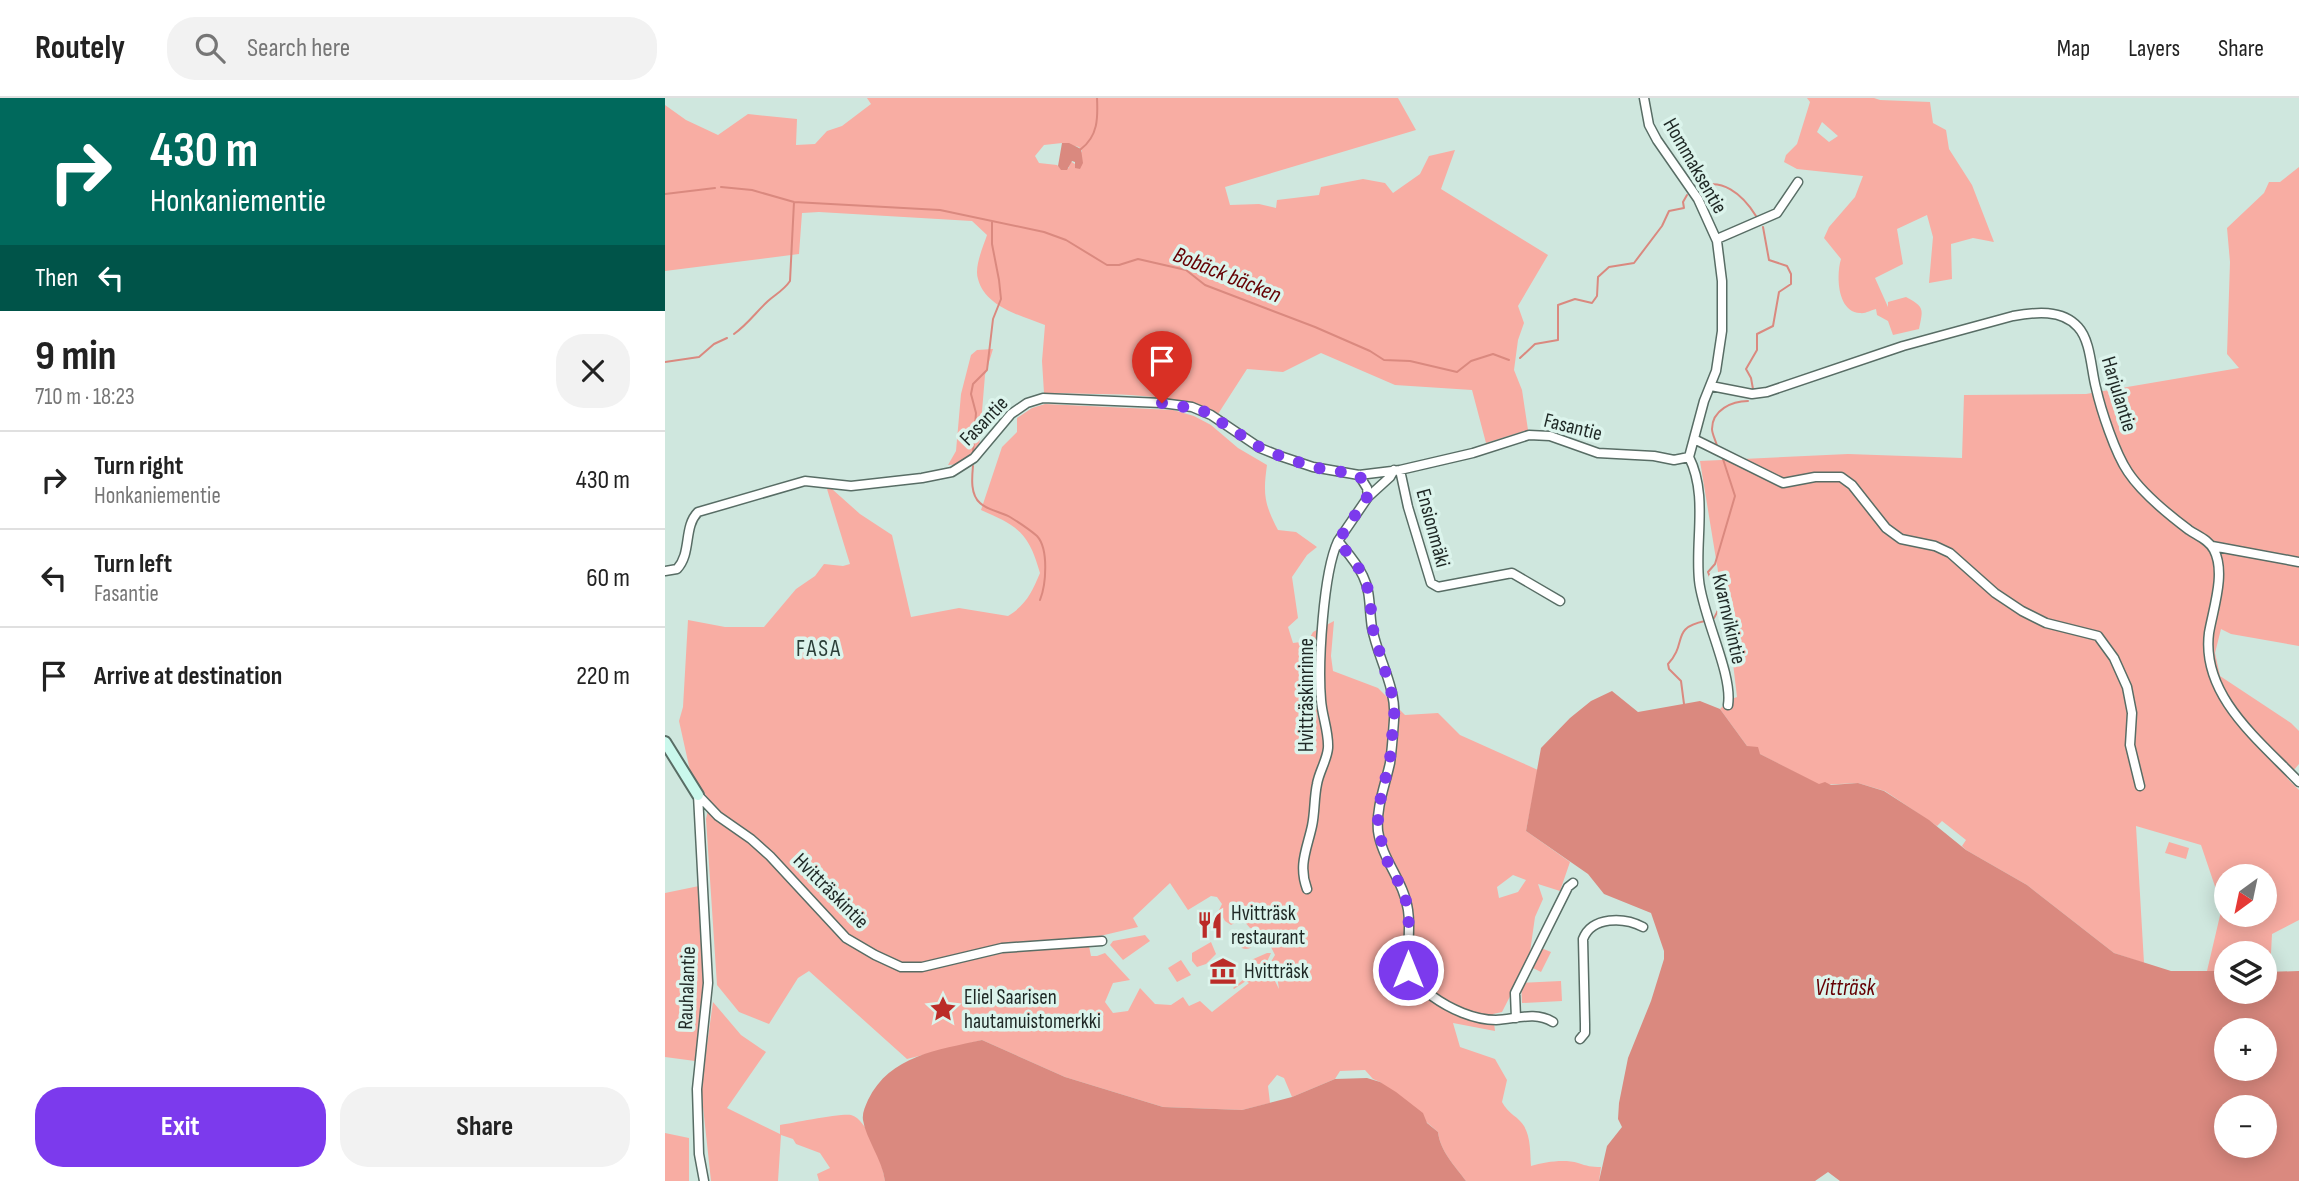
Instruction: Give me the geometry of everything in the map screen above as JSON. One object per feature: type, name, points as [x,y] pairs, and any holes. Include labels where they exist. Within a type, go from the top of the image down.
[{"type":"street","name":"Hommaksentie","points":[[1644,98],[1649,125],[1698,200],[1717,239],[1722,281],[1722,331],[1716,371],[1704,401],[1689,457]]},
{"type":"street","points":[[1717,239],[1777,214],[1798,182]]},
{"type":"street","name":"Harjulantie","points":[[1711,386],[1752,394],[1767,392],[1903,346],[2013,316],[2032,313],[2059,315],[2072,321],[2084,334],[2102,412],[2128,472],[2162,509],[2212,546]]},
{"type":"street","name":"Fasantie","points":[[665,571],[677,569],[683,562],[691,522],[698,512],[805,481],[851,486],[952,472],[974,458],[1011,414],[1027,403],[1043,398],[1162,403],[1192,407],[1211,415],[1261,448],[1280,456],[1313,467],[1359,475],[1397,470],[1473,453],[1529,435],[1550,436],[1598,453],[1654,456],[1674,460],[1689,457]]},
{"type":"street","points":[[1694,439],[1783,483],[1815,477],[1840,477],[1852,485],[1886,528],[1901,539],[1935,546],[1950,553],[1995,593],[2046,623],[2098,636],[2114,658],[2127,687],[2132,713],[2130,745],[2140,786]]},
{"type":"street","name":"Kvarnvikintie","points":[[1689,457],[1697,482],[1700,505],[1699,582],[1723,669],[1728,705]]},
{"type":"street","name":"Hvitträskinrinne","points":[[1307,888],[1302,876],[1302,860],[1311,827],[1317,783],[1328,748],[1321,701],[1321,677],[1325,594],[1332,553],[1367,497],[1397,470]]},
{"type":"street","name":"Ensionmäki","points":[[1397,470],[1430,583],[1438,587],[1512,573],[1560,601]]},
{"type":"street","points":[[1359,475],[1367,488],[1367,497]]},
{"type":"street","points":[[1338,541],[1357,565],[1370,595],[1372,626],[1395,705],[1390,759],[1378,810],[1378,830],[1388,863],[1405,894],[1409,925],[1406,958],[1408,970],[1430,994],[1443,1003],[1477,1018],[1495,1020],[1531,1016],[1553,1022]]},
{"type":"street","points":[[2212,546],[2299,562]]},
{"type":"street","points":[[2212,546],[2218,576],[2208,657],[2215,681],[2232,712],[2299,782]]},
{"type":"street","name":"Hvitträskintie","points":[[665,742],[698,795],[717,816],[751,839],[770,856],[846,938],[901,967],[922,967],[1002,948],[1102,941]]},
{"type":"street","name":"Rauhalantie","points":[[698,795],[708,984],[697,1089],[699,1154],[704,1181]]},
{"type":"street","points":[[1516,1017],[1513,998],[1515,993],[1568,887],[1573,883]]},
{"type":"street","points":[[1580,1039],[1585,1024],[1585,933],[1605,921],[1633,921],[1643,927]]},
{"type":"shaded area","points":[[867,98],[1398,98],[1416,130],[1225,187],[1230,205],[1259,204],[1276,208],[1277,200],[1319,195],[1321,187],[1363,179],[1385,183],[1393,193],[1420,174],[1429,156],[1455,150],[1441,189],[1548,255],[1518,306],[1524,323],[1518,340],[1514,370],[1522,390],[1528,430],[1486,443],[1472,390],[1395,385],[1321,353],[1283,372],[1247,369],[1218,414],[1200,406],[1157,397],[1044,393],[1042,361],[1045,325],[1005,309],[982,289],[977,269],[987,235],[972,221],[802,213],[799,254],[665,271],[665,105],[686,120],[718,135],[748,114],[797,119],[796,145],[815,144],[827,131],[842,126],[871,104]],"holes":[[[1062,143],[1079,147],[1082,151],[1075,164],[1070,161],[1069,168],[1062,170],[1057,165],[1039,163],[1035,156],[1044,145]]]},
{"type":"shaded area","points":[[1807,98],[1874,98],[1930,102],[1933,123],[1946,130],[1949,149],[1972,185],[1994,242],[1973,238],[1951,244],[1952,279],[1929,283],[1933,237],[1927,215],[1897,229],[1903,264],[1875,278],[1888,307],[1888,302],[1906,297],[1920,306],[1922,313],[1919,329],[1893,335],[1888,321],[1877,315],[1876,309],[1862,313],[1852,311],[1843,300],[1839,283],[1841,259],[1824,238],[1829,227],[1855,197],[1863,176],[1797,169],[1784,162],[1786,155],[1797,144],[1810,102]],"holes":[[[1822,122],[1838,136],[1829,142],[1817,132]]]},
{"type":"shaded area","points":[[2299,167],[2299,646],[2231,634],[2221,629],[2215,653],[2220,676],[2299,731],[2299,764],[2287,778],[2299,790],[2299,920],[2272,934],[2272,941],[2214,941],[2217,928],[2277,928],[2277,864],[2214,864],[2214,883],[2201,845],[2136,826],[2144,963],[2114,953],[2027,885],[1966,850],[1962,846],[1966,840],[1942,821],[1937,826],[1885,791],[1858,783],[1819,785],[1747,746],[1720,709],[1729,700],[1737,697],[1700,461],[1848,454],[1962,458],[1964,395],[2086,394],[2239,368],[2227,354],[2230,262],[2227,228],[2264,193],[2269,182],[2280,182]]},
{"type":"shaded area","points":[[993,349],[985,375],[979,448],[962,464],[948,465],[956,451],[961,394],[971,355],[977,350]]},
{"type":"shaded area","points":[[1045,404],[1173,410],[1194,416],[1211,425],[1238,448],[1267,465],[1266,498],[1278,530],[1296,532],[1317,547],[1307,555],[1292,577],[1298,618],[1288,627],[1293,643],[1308,641],[1313,632],[1334,621],[1331,656],[1333,671],[1378,688],[1405,715],[1438,713],[1460,735],[1538,770],[1526,831],[1570,862],[1560,891],[1538,884],[1543,899],[1535,917],[1529,959],[1502,1012],[1493,1014],[1495,1031],[1453,1023],[1460,1047],[1495,1059],[1507,1080],[1502,1102],[1526,1131],[1531,1166],[1567,1161],[1601,1167],[1599,1181],[1466,1181],[1445,1152],[1438,1132],[1365,1070],[1340,1071],[1335,1079],[1292,1097],[1284,1078],[1277,1075],[1268,1086],[1270,1103],[1242,1110],[1163,1107],[1065,1077],[982,1040],[907,1059],[809,971],[798,978],[769,1024],[739,1012],[717,985],[706,819],[710,801],[691,775],[679,721],[683,707],[688,620],[725,627],[764,627],[796,589],[815,576],[824,564],[850,564],[827,489],[832,489],[860,514],[892,535],[911,617],[959,608],[1008,616],[1028,598],[1040,573],[1031,549],[1020,533],[1013,526],[981,510],[1002,447],[1017,432],[1017,418],[1032,408]],"holes":[[[1513,875],[1526,880],[1518,892],[1499,898],[1497,887]],[[1170,883],[1188,910],[1211,896],[1217,897],[1222,904],[1219,910],[1225,921],[1231,925],[1242,919],[1250,928],[1265,931],[1267,936],[1263,941],[1266,945],[1269,943],[1275,955],[1267,968],[1277,976],[1279,989],[1274,979],[1263,975],[1244,979],[1233,988],[1246,981],[1249,983],[1212,1012],[1200,1001],[1189,1006],[1183,997],[1171,1005],[1155,1004],[1140,988],[1128,1011],[1113,1013],[1105,1002],[1113,983],[1130,980],[1105,953],[1091,956],[1089,946],[1100,936],[1138,927],[1133,918]]]},
{"type":"shaded area","points":[[2169,842],[2189,848],[2186,859],[2165,853]]},
{"type":"shaded area","points":[[699,886],[705,993],[695,1061],[665,1057],[665,893]]},
{"type":"shaded area","points":[[1246,933],[1252,935],[1252,947],[1246,949],[1240,947],[1238,941],[1240,935]]},
{"type":"shaded area","points":[[1145,935],[1150,941],[1123,960],[1110,945],[1113,941]]},
{"type":"shaded area","points":[[2214,941],[2214,971],[2207,971]]},
{"type":"shaded area","points":[[1211,942],[1216,954],[1206,964],[1197,967],[1192,961],[1192,953]]},
{"type":"shaded area","points":[[1541,948],[1551,952],[1541,972],[1531,967]]},
{"type":"shaded area","points":[[1271,953],[1263,970],[1254,977],[1244,976],[1242,964]]},
{"type":"shaded area","points":[[1181,960],[1191,975],[1177,982],[1168,968]]},
{"type":"shaded area","points":[[1561,981],[1562,1001],[1522,1003],[1521,983]]},
{"type":"shaded area","points":[[713,1002],[741,1035],[766,1052],[727,1108],[780,1134],[780,1125],[851,1115],[857,1118],[869,1133],[885,1181],[819,1181],[817,1174],[830,1168],[820,1153],[781,1135],[778,1181],[711,1181],[701,1088]]},
{"type":"shaded area","points":[[665,1133],[689,1138],[689,1181],[665,1181]]},
{"type":"water","points":[[1062,143],[1069,143],[1081,149],[1083,163],[1080,169],[1075,168],[1075,162],[1072,161],[1067,170],[1061,170],[1058,166]]},
{"type":"water","name":"Vitträsk","points":[[1612,691],[1638,712],[1700,701],[1720,709],[1747,746],[1758,747],[1760,754],[1819,784],[1858,783],[1884,791],[1929,820],[1966,850],[2027,885],[2114,953],[2171,971],[2214,971],[2214,1004],[2277,1004],[2277,972],[2299,971],[2299,1181],[1840,1181],[1828,1172],[1815,1181],[1599,1181],[1607,1146],[1622,1127],[1618,1119],[1619,1103],[1628,1058],[1651,1001],[1664,951],[1651,913],[1604,894],[1588,874],[1526,831],[1541,748],[1591,701]]},
{"type":"water","points":[[982,1040],[1065,1077],[1163,1107],[1242,1110],[1292,1097],[1335,1079],[1367,1078],[1396,1092],[1423,1113],[1427,1123],[1438,1132],[1445,1152],[1466,1181],[885,1181],[863,1120],[863,1112],[877,1085],[889,1073],[917,1057]]},
{"type":"waterway","points":[[1081,149],[1094,132],[1097,98]]},
{"type":"waterway","name":"Bobäck bäcken","points":[[1696,189],[1714,184],[1731,189],[1745,201],[1756,216]]},
{"type":"waterway","name":"Bobäck bäcken","points":[[721,187],[752,190],[794,202],[940,210],[1044,232],[1066,240],[1107,265],[1119,265],[1138,259],[1186,270],[1205,285],[1315,327],[1384,360],[1410,361],[1457,372],[1471,361],[1493,354],[1509,360]]},
{"type":"waterway","name":"Bobäck bäcken","points":[[665,194],[715,188]]},
{"type":"waterway","name":"Bobäck bäcken","points":[[1520,358],[1535,344],[1558,340],[1558,305],[1575,299],[1592,303],[1597,296],[1598,277],[1609,267],[1634,263],[1662,226],[1669,211],[1684,208],[1683,202],[1687,195]]},
{"type":"waterway","points":[[734,334],[790,281],[794,202]]},
{"type":"waterway","points":[[973,452],[976,413],[971,394],[973,384],[987,370],[993,319],[1001,299],[992,244],[992,222]]},
{"type":"waterway","name":"Bobäck bäcken","points":[[1753,389],[1746,369],[1757,350],[1757,334],[1773,326],[1779,292],[1791,284],[1791,274],[1787,266],[1769,260],[1763,227]]},
{"type":"waterway","points":[[665,362],[699,357],[714,344],[727,338]]},
{"type":"waterway","name":"Bobäck bäcken","points":[[1717,446],[1712,429],[1715,417],[1730,405],[1748,401]]},
{"type":"waterway","name":"Bobäck bäcken","points":[[1714,618],[1720,599],[1708,572],[1715,564],[1735,496],[1722,456]]},
{"type":"waterway","points":[[973,466],[973,490],[980,503],[1013,519],[1041,542],[1045,567],[1040,600]]},
{"type":"waterway","name":"Bobäck bäcken","points":[[1684,704],[1681,681],[1669,669],[1668,664],[1683,632],[1694,624],[1705,621]]},
{"type":"place","name":"Hvitträsk restaurant","points":[[1210,925]]},
{"type":"place","name":"Hvitträsk","points":[[1223,971]]},
{"type":"place","name":"Eliel Saarisen hautamuistomerkki","points":[[943,1009]]},
{"type":"district","name":"FASA","points":[[819,649]]},
{"type":"route","points":[[1162,403],[1202,410],[1261,448],[1313,467],[1359,475],[1364,481],[1367,497],[1338,541],[1357,565],[1370,595],[1372,626],[1395,705],[1390,759],[1378,810],[1378,830],[1388,863],[1405,894],[1409,925],[1406,958],[1408,970]]}]
